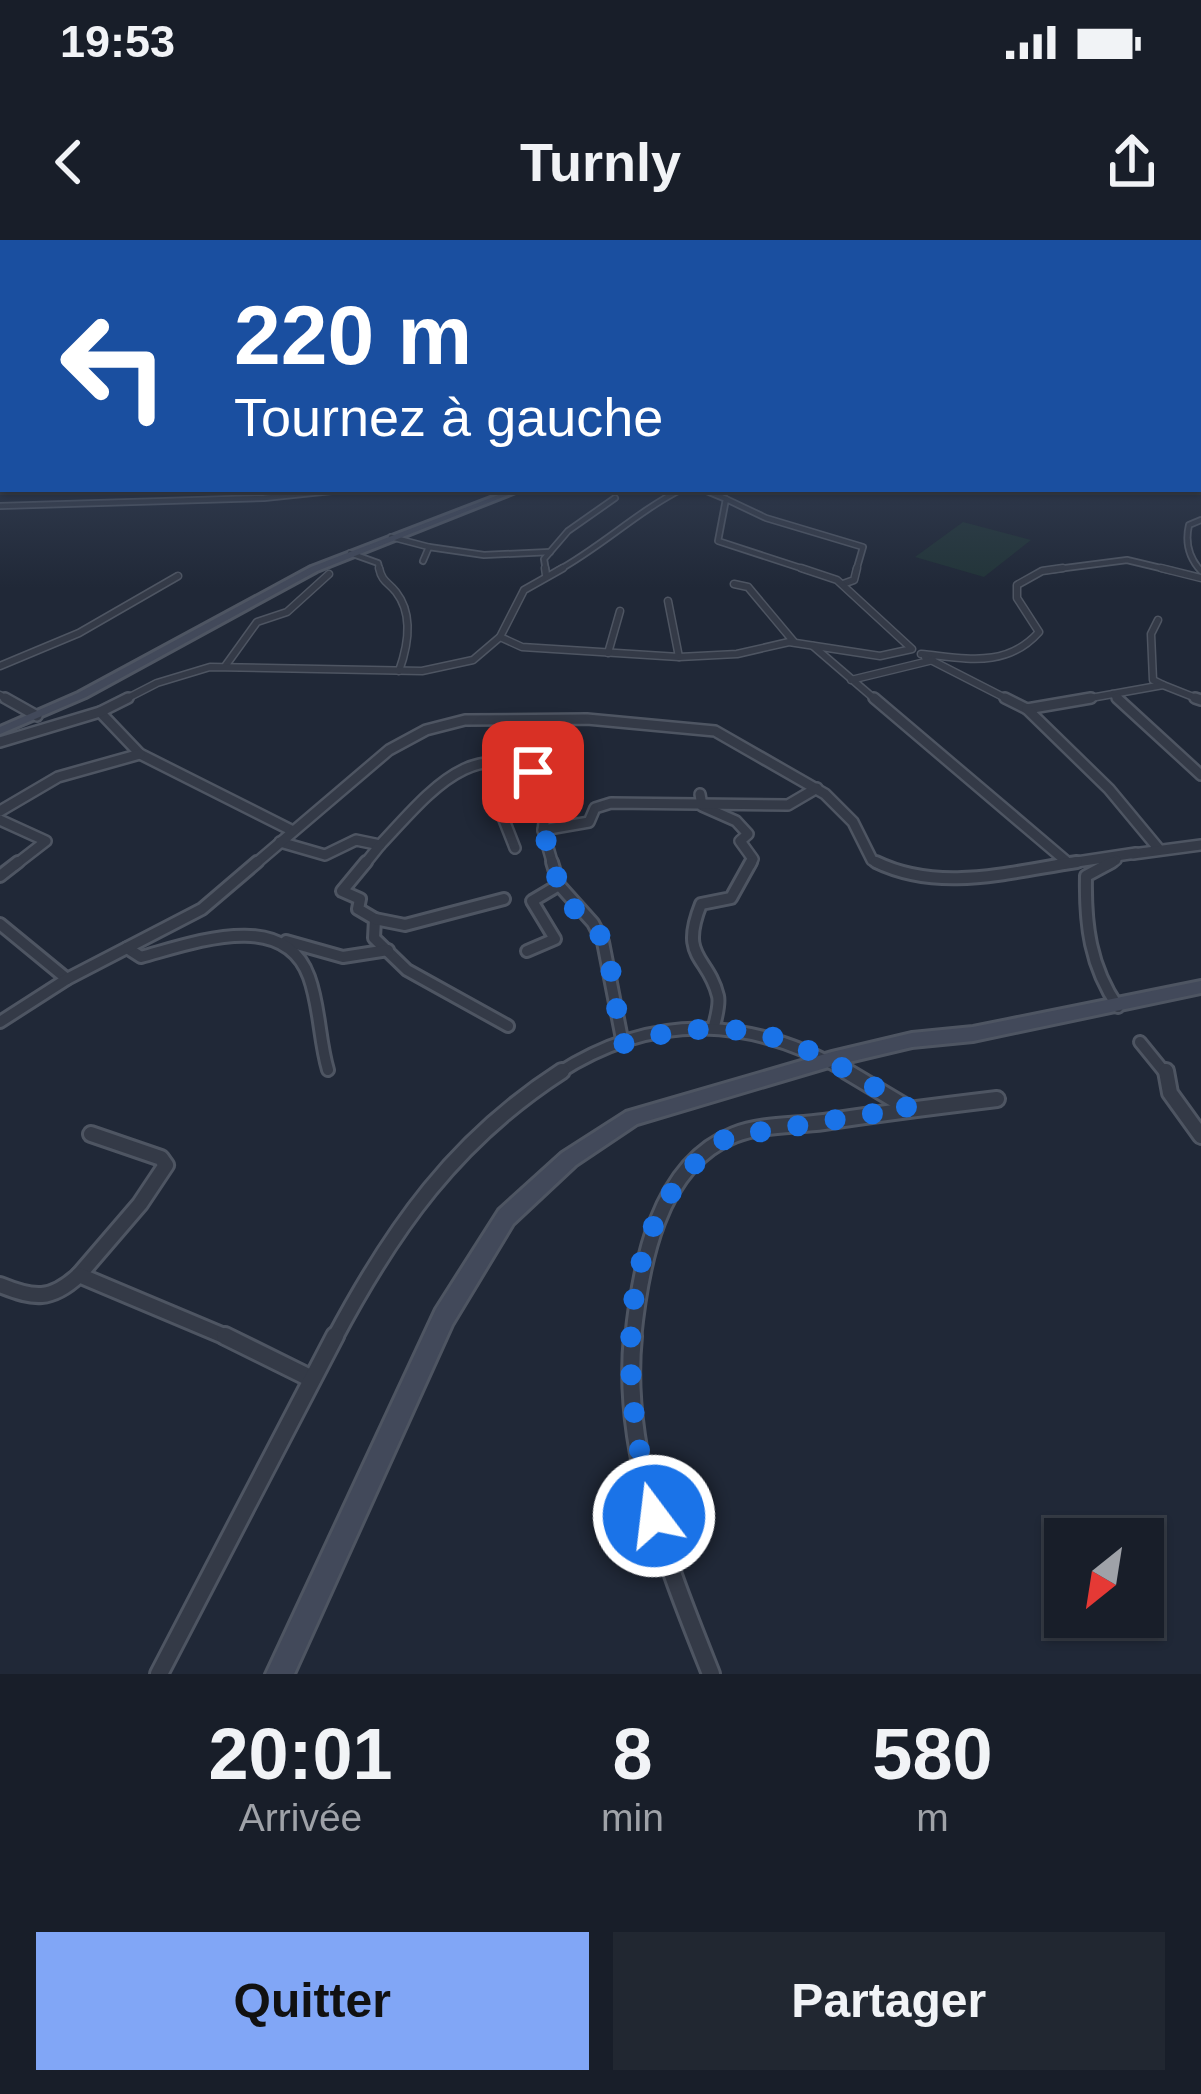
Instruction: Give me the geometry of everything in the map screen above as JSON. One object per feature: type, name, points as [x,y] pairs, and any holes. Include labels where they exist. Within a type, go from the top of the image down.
[{"type":"street","points":[[0,506],[328,492]]},
{"type":"street","points":[[0,731],[136,667],[293,579],[512,492]]},
{"type":"street","points":[[0,742],[100,712],[178,675],[226,665],[399,671],[434,670],[473,661],[500,637],[520,594],[676,492]]},
{"type":"street","points":[[709,492],[772,520],[863,547],[854,580],[843,584]]},
{"type":"street","points":[[546,574],[542,563],[568,531],[614,498]]},
{"type":"street","points":[[726,499],[717,537],[722,543],[772,556],[843,584],[916,652],[1027,709],[1109,789],[1157,848]]},
{"type":"street","points":[[1201,520],[1188,526],[1185,536],[1201,574]]},
{"type":"street","points":[[391,537],[484,555],[550,552]]},
{"type":"street","points":[[423,562],[429,547]]},
{"type":"street","points":[[350,553],[378,563],[381,579],[394,588],[406,608],[406,653],[399,671]]},
{"type":"street","points":[[500,637],[522,647],[679,657],[744,653],[794,642],[880,656],[916,652],[1003,660],[1017,656],[1039,628],[1017,598],[1017,585],[1042,571],[1126,560],[1201,574]]},
{"type":"street","points":[[226,665],[257,622],[285,613],[329,574]]},
{"type":"street","points":[[0,666],[64,640],[178,576]]},
{"type":"street","points":[[734,584],[748,587],[794,642]]},
{"type":"street","points":[[668,602],[679,657]]},
{"type":"street","points":[[608,653],[620,611]]},
{"type":"street","points":[[1158,620],[1151,634],[1153,680],[1201,700]]},
{"type":"street","points":[[812,645],[1066,861]]},
{"type":"street","points":[[851,680],[932,660]]},
{"type":"street","points":[[1027,709],[1163,685]]},
{"type":"street","points":[[1113,694],[1201,775]]},
{"type":"street","points":[[0,695],[37,716]]},
{"type":"street","points":[[100,712],[140,754],[293,831]]},
{"type":"street","points":[[106,958],[193,915],[366,766],[417,734],[496,716],[707,729],[817,788],[853,822],[872,860],[892,872],[940,880],[1136,853]]},
{"type":"street","points":[[0,876],[46,841],[0,815],[58,777],[140,754]]},
{"type":"street","points":[[504,899],[405,925],[375,919],[358,909],[360,898],[342,889],[422,797],[459,769],[484,763],[514,764],[533,772],[548,788],[543,830],[559,885],[567,904],[590,919],[609,958],[622,1044]]},
{"type":"street","points":[[514,848],[504,820],[505,799],[548,788]]},
{"type":"street","points":[[543,830],[590,822],[595,808],[608,803],[701,800],[786,808],[817,788]]},
{"type":"street","points":[[701,800],[748,834],[740,841],[753,859],[731,898],[701,904],[697,910],[698,931],[691,948],[719,998],[714,1026]]},
{"type":"street","points":[[280,842],[323,855],[356,840],[380,844]]},
{"type":"street","points":[[1118,1007],[1088,956],[1086,876],[1094,868],[1136,853],[1201,845]]},
{"type":"street","points":[[526,951],[555,939],[532,902],[559,885]]},
{"type":"street","points":[[375,919],[372,935],[407,970],[508,1026]]},
{"type":"street","points":[[0,924],[68,979]]},
{"type":"street","points":[[0,1022],[128,947],[141,957],[207,939],[278,940],[343,957],[388,950]]},
{"type":"street","points":[[278,940],[296,953],[309,974],[318,1042],[328,1070]]},
{"type":"street","points":[[280,1674],[428,1346],[506,1217],[569,1159],[632,1118],[832,1059],[912,1040],[973,1034],[1118,1007],[1201,987]]},
{"type":"street","points":[[159,1674],[389,1239],[467,1141],[541,1081],[622,1044],[664,1032],[714,1026],[780,1040],[832,1059],[908,1108]]},
{"type":"street","points":[[1140,1042],[1166,1071],[1170,1093],[1201,1136]]},
{"type":"street","points":[[711,1674],[654,1516],[637,1452],[629,1395],[628,1346],[635,1299],[655,1227],[688,1169],[728,1137],[908,1108],[997,1100]]},
{"type":"street","points":[[0,1285],[39,1300],[51,1299],[79,1275],[140,1204],[166,1165],[161,1158],[91,1133]]},
{"type":"street","points":[[79,1275],[208,1328],[312,1379]]},
{"type":"shaded area","points":[[963,522],[1031,540],[984,577],[915,557]]},
{"type":"route","points":[[533,772],[550,794],[543,830],[564,900],[594,923],[609,958],[622,1044],[698,1026],[733,1028],[832,1059],[908,1108],[728,1137],[688,1169],[672,1193],[645,1259],[628,1346],[637,1452],[654,1516]]}]
